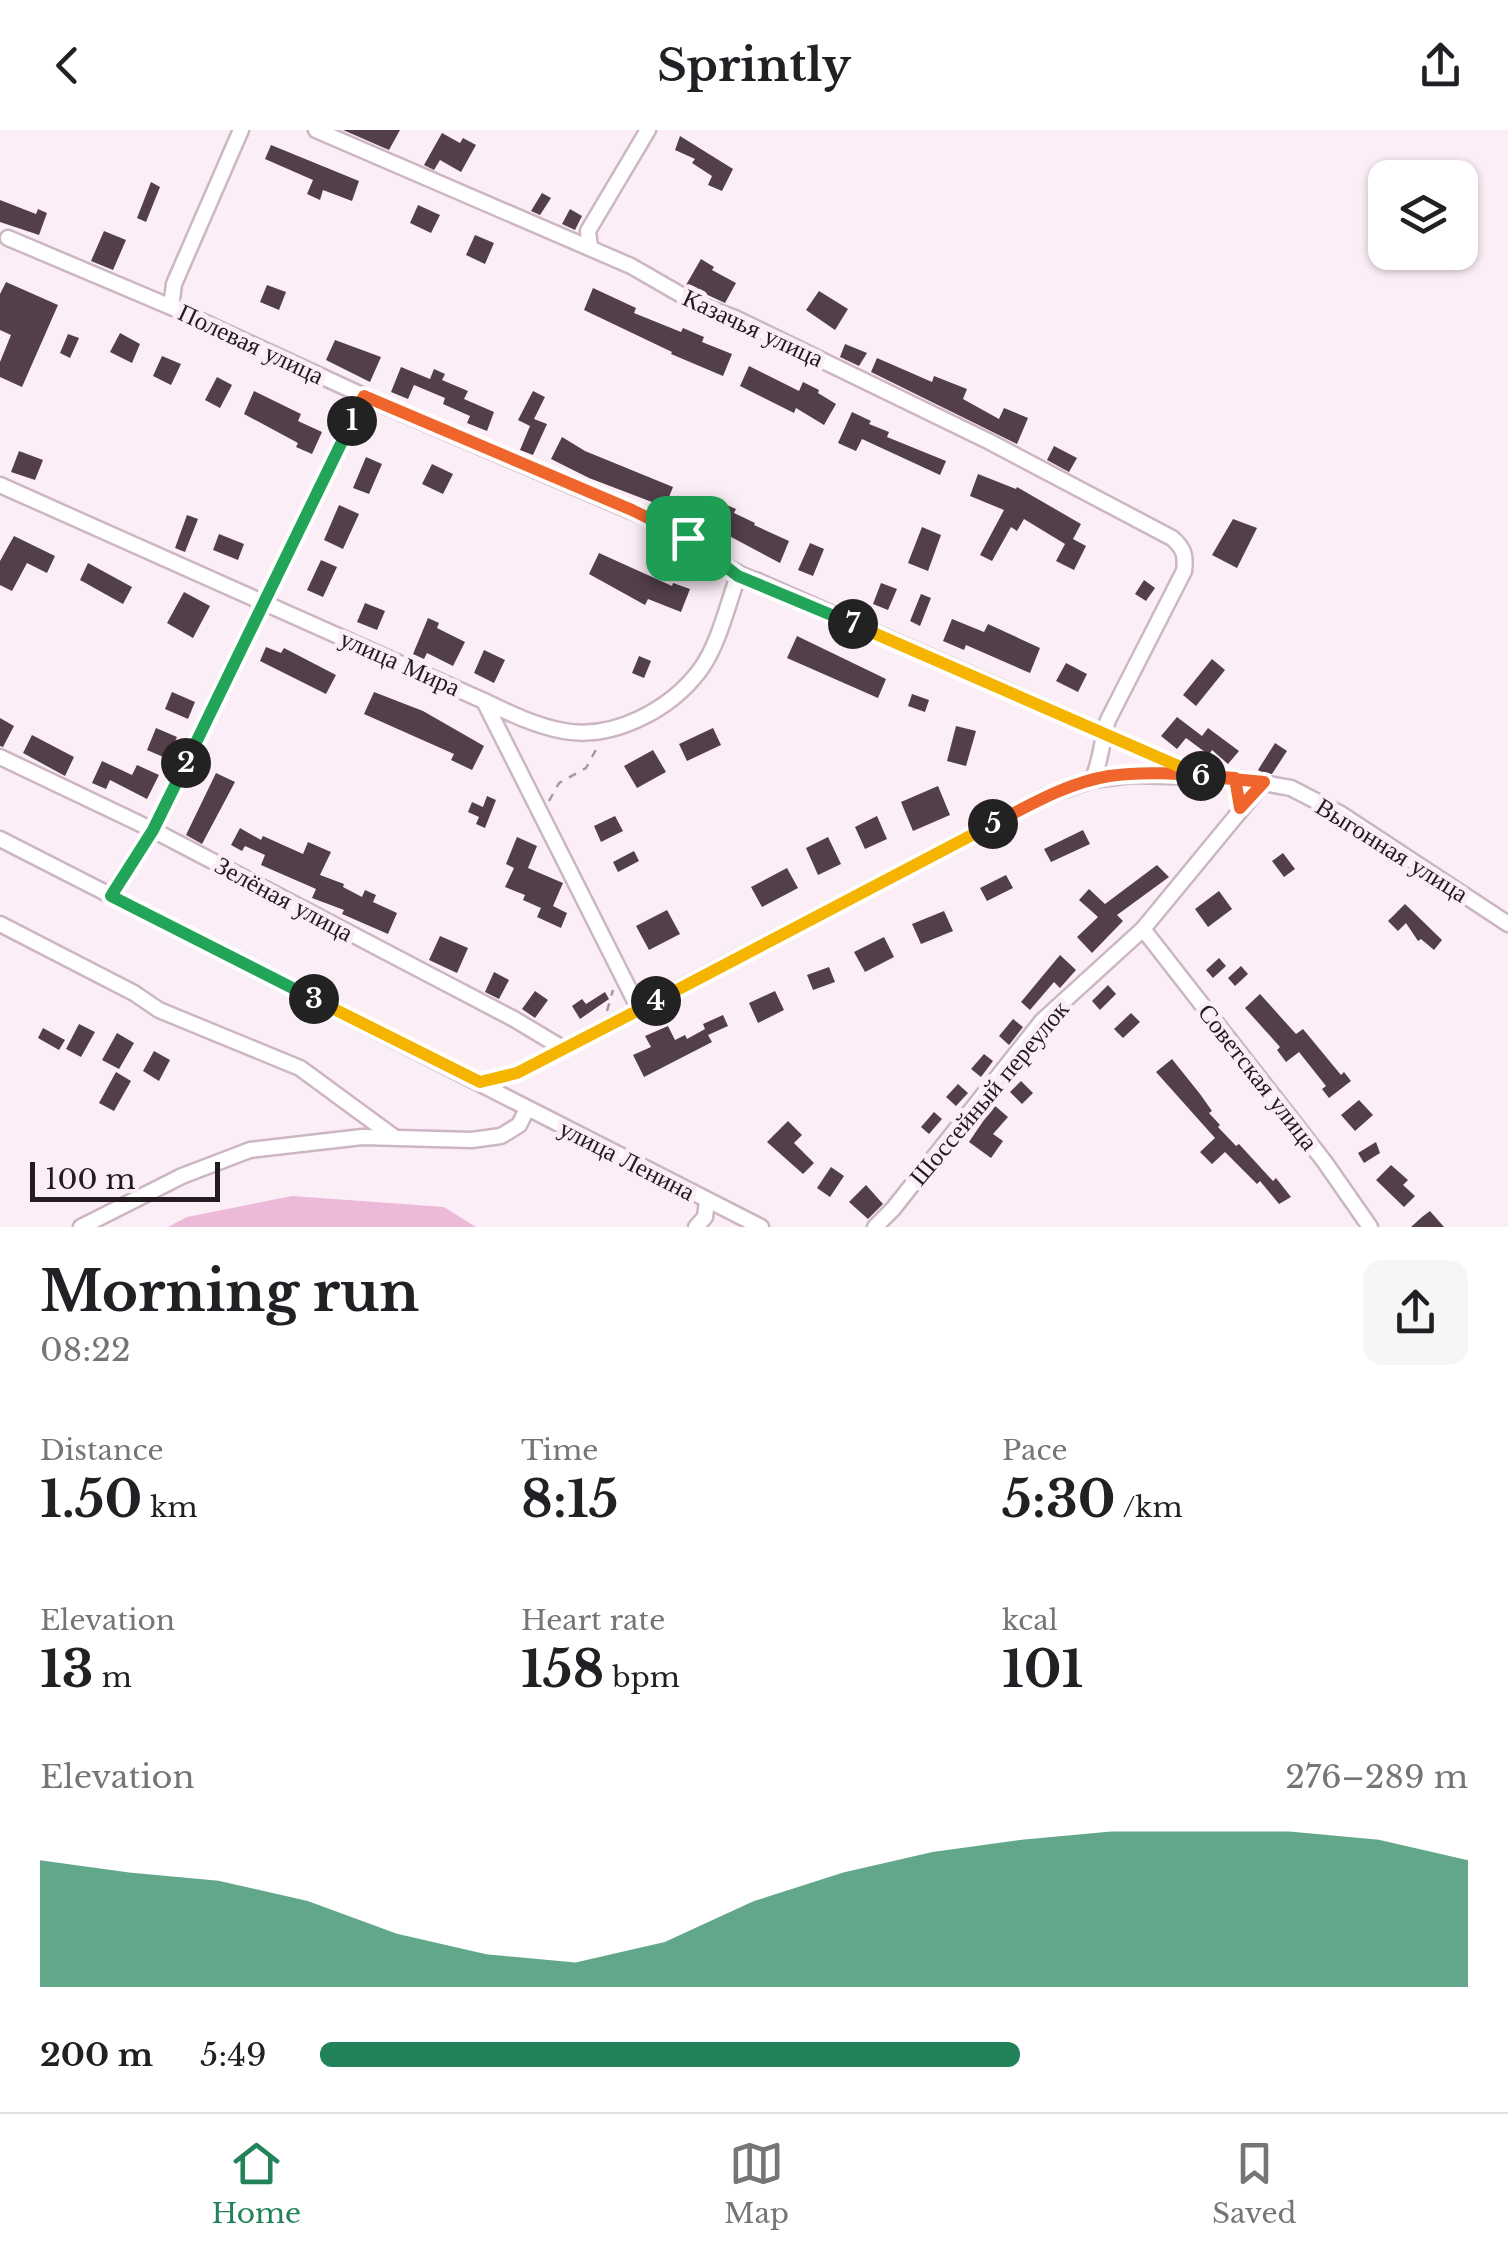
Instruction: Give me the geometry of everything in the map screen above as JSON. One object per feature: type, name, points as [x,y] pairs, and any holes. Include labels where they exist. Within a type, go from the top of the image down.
[{"type":"street","points":[[171,307],[174,284],[241,130]]},
{"type":"street","name":"Казачья улица","points":[[316,130],[630,266],[698,304],[735,318],[990,442],[1160,530],[1181,545],[1186,559],[1184,571],[1103,735]]},
{"type":"street","points":[[590,248],[588,231],[648,130]]},
{"type":"street","name":"Полевая улица","points":[[8,238],[673,529],[738,576],[758,581],[1201,776]]},
{"type":"street","points":[[111,896],[153,830],[364,396]]},
{"type":"street","name":"улица Мира","points":[[0,486],[484,701],[639,1009]]},
{"type":"street","points":[[484,701],[568,732],[599,730],[643,718],[666,704],[700,670],[738,576]]},
{"type":"street","points":[[1092,780],[1102,761],[1103,735]]},
{"type":"street","name":"Зелёная улица","points":[[0,758],[153,830],[514,1018],[564,1048]]},
{"type":"street","name":"Выгонная улица","points":[[480,1082],[517,1073],[1044,797],[1092,780],[1131,774],[1235,778],[1291,788],[1341,814],[1508,924]]},
{"type":"street","points":[[1235,778],[1240,808]]},
{"type":"street","name":"Шоссейный переулок","points":[[875,1227],[1042,1020],[1143,930],[1240,808],[1268,783]]},
{"type":"street","name":"улица Ленина","points":[[0,839],[761,1227]]},
{"type":"street","points":[[0,924],[158,1010],[300,1068],[394,1138]]},
{"type":"street","name":"Советская улица","points":[[1143,930],[1324,1161],[1370,1227]]},
{"type":"street","points":[[82,1227],[182,1176],[250,1150],[362,1137],[472,1140],[502,1136],[519,1125],[527,1109]]},
{"type":"street","points":[[696,1227],[705,1216],[708,1201]]},
{"type":"path","points":[[544,825],[554,788],[586,768],[598,748],[599,730]]},
{"type":"path","points":[[607,1012],[620,970]]},
{"type":"shaded area","points":[[292,1196],[444,1207],[476,1227],[168,1227],[187,1217]]},
{"type":"building","points":[[343,130],[400,130],[389,150]]},
{"type":"building","points":[[442,133],[460,143],[463,138],[476,145],[461,172],[440,160],[434,170],[424,165]]},
{"type":"building","points":[[680,136],[733,169],[722,191],[708,185],[712,176],[692,163],[695,159],[675,150]]},
{"type":"building","points":[[271,145],[359,181],[352,201],[323,190],[320,200],[307,194],[313,180],[265,159]]},
{"type":"building","points":[[151,182],[160,187],[146,222],[137,218]]},
{"type":"building","points":[[542,193],[551,198],[540,215],[531,211]]},
{"type":"building","points":[[0,200],[36,214],[38,209],[47,213],[39,235],[0,222]]},
{"type":"building","points":[[418,205],[440,215],[431,233],[410,223]]},
{"type":"building","points":[[570,209],[582,216],[575,230],[562,224]]},
{"type":"building","points":[[104,231],[126,240],[113,270],[91,261]]},
{"type":"building","points":[[475,235],[494,243],[485,264],[466,255]]},
{"type":"building","points":[[701,259],[736,283],[725,303],[686,285]]},
{"type":"building","points":[[6,282],[58,305],[22,387],[0,377],[0,362],[11,335],[0,330],[0,294]]},
{"type":"building","points":[[267,285],[286,292],[279,310],[260,302]]},
{"type":"building","points":[[593,288],[636,308],[634,313],[681,332],[683,328],[704,337],[702,342],[732,354],[723,376],[584,310]]},
{"type":"building","points":[[819,291],[848,309],[835,330],[806,310]]},
{"type":"building","points":[[120,333],[140,344],[132,363],[110,352]]},
{"type":"building","points":[[68,334],[79,338],[70,358],[60,353]]},
{"type":"building","points":[[335,340],[381,357],[370,382],[326,360]]},
{"type":"building","points":[[845,344],[867,353],[859,366],[840,357]]},
{"type":"building","points":[[162,356],[181,364],[171,385],[153,376]]},
{"type":"building","points":[[877,358],[932,382],[934,376],[967,389],[963,399],[999,419],[1004,408],[1028,418],[1017,444],[871,372]]},
{"type":"building","points":[[749,366],[799,391],[803,382],[819,390],[836,404],[824,425],[796,408],[794,413],[740,386]]},
{"type":"building","points":[[401,367],[430,379],[434,369],[445,374],[442,380],[468,391],[464,399],[494,412],[487,431],[467,423],[470,416],[443,404],[445,398],[414,385],[408,399],[391,392]]},
{"type":"building","points":[[217,377],[232,385],[220,408],[205,400]]},
{"type":"building","points":[[254,391],[301,414],[298,421],[322,432],[312,454],[244,414]]},
{"type":"building","points":[[533,391],[545,397],[534,419],[547,424],[533,455],[520,450],[530,426],[518,420]]},
{"type":"building","points":[[852,412],[889,432],[887,437],[946,461],[940,475],[862,439],[856,451],[838,443]]},
{"type":"building","points":[[562,437],[585,451],[673,487],[665,507],[551,459]]},
{"type":"building","points":[[1054,446],[1077,458],[1069,472],[1047,460]]},
{"type":"building","points":[[19,451],[43,460],[35,480],[11,472]]},
{"type":"building","points":[[366,457],[382,464],[369,494],[353,488]]},
{"type":"building","points":[[432,464],[453,474],[443,494],[422,484]]},
{"type":"building","points":[[978,474],[1017,487],[1081,524],[1073,539],[1086,546],[1074,570],[1056,561],[1065,544],[1024,519],[1017,531],[1011,527],[992,561],[980,555],[1004,510],[970,496]]},
{"type":"building","points":[[713,499],[789,541],[780,563],[703,522]]},
{"type":"building","points":[[339,505],[359,514],[343,549],[324,540]]},
{"type":"building","points":[[187,515],[198,519],[185,552],[175,548]]},
{"type":"building","points":[[1233,519],[1257,528],[1237,568],[1212,555]]},
{"type":"building","points":[[922,527],[941,535],[928,571],[908,563]]},
{"type":"building","points":[[219,534],[244,544],[238,560],[213,550]]},
{"type":"building","points":[[14,536],[55,556],[47,573],[27,563],[12,591],[0,585],[0,561]]},
{"type":"building","points":[[810,543],[824,549],[813,576],[798,570]]},
{"type":"building","points":[[599,553],[672,586],[673,583],[690,589],[681,612],[648,599],[645,605],[589,574]]},
{"type":"building","points":[[321,560],[337,567],[323,597],[307,590]]},
{"type":"building","points":[[88,563],[132,587],[123,604],[80,580]]},
{"type":"building","points":[[1144,580],[1155,588],[1146,601],[1135,594]]},
{"type":"building","points":[[881,583],[897,589],[888,610],[873,604]]},
{"type":"building","points":[[184,592],[210,606],[193,638],[167,623]]},
{"type":"building","points":[[921,594],[931,598],[920,626],[910,621]]},
{"type":"building","points":[[365,603],[385,611],[377,630],[357,622]]},
{"type":"building","points":[[428,618],[439,623],[437,628],[465,642],[453,666],[427,653],[424,659],[413,654]]},
{"type":"building","points":[[952,619],[984,632],[988,624],[1040,648],[1030,673],[966,645],[964,650],[943,641]]},
{"type":"building","points":[[797,636],[886,679],[878,698],[787,658]]},
{"type":"building","points":[[266,647],[281,653],[284,648],[336,675],[326,694],[260,661]]},
{"type":"building","points":[[484,650],[505,660],[494,683],[474,673]]},
{"type":"building","points":[[639,656],[651,661],[644,678],[632,673]]},
{"type":"building","points":[[1212,659],[1225,670],[1196,706],[1183,695]]},
{"type":"building","points":[[1066,663],[1087,674],[1078,692],[1056,681]]},
{"type":"building","points":[[172,692],[195,702],[188,719],[165,709]]},
{"type":"building","points":[[374,692],[423,711],[484,746],[472,770],[451,760],[454,754],[364,714]]},
{"type":"building","points":[[912,694],[929,700],[925,712],[908,706]]},
{"type":"building","points":[[1177,717],[1202,736],[1208,728],[1239,751],[1228,764],[1212,750],[1209,755],[1186,738],[1177,749],[1161,736]]},
{"type":"building","points":[[0,718],[14,726],[3,747],[0,746]]},
{"type":"building","points":[[956,726],[976,731],[966,766],[947,761]]},
{"type":"building","points":[[156,728],[177,737],[168,759],[147,750]]},
{"type":"building","points":[[713,728],[721,745],[687,761],[679,744]]},
{"type":"building","points":[[32,735],[74,757],[65,776],[23,753]]},
{"type":"building","points":[[1275,743],[1287,751],[1272,774],[1261,772],[1258,770]]},
{"type":"building","points":[[653,750],[666,772],[637,788],[624,766]]},
{"type":"building","points":[[102,761],[132,775],[137,765],[159,775],[147,799],[110,780],[106,789],[92,783]]},
{"type":"building","points":[[216,773],[235,782],[202,844],[186,835]]},
{"type":"building","points":[[938,786],[950,815],[913,831],[901,802]]},
{"type":"building","points":[[487,796],[496,800],[485,828],[476,824],[479,817],[468,812],[472,802],[483,807]]},
{"type":"building","points":[[615,816],[623,831],[601,842],[594,826]]},
{"type":"building","points":[[877,816],[887,839],[865,849],[855,827]]},
{"type":"building","points":[[240,828],[261,840],[263,836],[303,854],[308,842],[331,852],[320,875],[344,884],[343,887],[362,897],[365,890],[376,895],[373,902],[397,913],[388,934],[312,898],[316,889],[261,865],[265,855],[231,845]]},
{"type":"building","points":[[1083,830],[1090,844],[1051,862],[1044,849]]},
{"type":"building","points":[[517,837],[537,846],[528,868],[563,883],[553,906],[567,913],[561,928],[537,917],[541,908],[523,900],[525,895],[505,887],[514,868],[506,864]]},
{"type":"building","points":[[828,837],[841,864],[818,875],[806,848]]},
{"type":"building","points":[[634,851],[639,861],[618,872],[613,862]]},
{"type":"building","points":[[1283,853],[1295,869],[1284,877],[1272,861]]},
{"type":"building","points":[[1157,865],[1169,877],[1117,915],[1123,921],[1092,953],[1077,937],[1098,917],[1079,900],[1089,889],[1105,904]]},
{"type":"building","points":[[787,868],[798,888],[762,907],[751,887]]},
{"type":"building","points":[[1006,875],[1013,888],[987,901],[980,888]]},
{"type":"building","points":[[1219,891],[1232,909],[1208,927],[1195,909]]},
{"type":"building","points":[[1405,904],[1442,940],[1434,950],[1421,939],[1418,941],[1406,923],[1398,931],[1388,921]]},
{"type":"building","points":[[667,910],[680,934],[649,950],[636,926]]},
{"type":"building","points":[[944,911],[953,931],[921,944],[912,924]]},
{"type":"building","points":[[440,936],[468,948],[457,973],[429,960]]},
{"type":"building","points":[[884,937],[894,957],[865,972],[854,952]]},
{"type":"building","points":[[1060,955],[1076,970],[1060,988],[1054,982],[1030,1010],[1021,1002]]},
{"type":"building","points":[[1219,958],[1226,966],[1213,978],[1206,970]]},
{"type":"building","points":[[1241,966],[1248,974],[1235,986],[1228,978]]},
{"type":"building","points":[[829,967],[835,982],[813,990],[807,975]]},
{"type":"building","points":[[494,972],[509,980],[499,999],[485,992]]},
{"type":"building","points":[[1108,985],[1116,994],[1100,1010],[1092,1001]]},
{"type":"building","points":[[535,991],[548,1000],[535,1018],[522,1009]]},
{"type":"building","points":[[775,991],[784,1010],[758,1023],[749,1003]]},
{"type":"building","points":[[605,992],[609,999],[580,1019],[572,1006],[582,999],[586,1004]]},
{"type":"building","points":[[1260,994],[1296,1034],[1303,1029],[1341,1075],[1344,1072],[1351,1081],[1329,1098],[1322,1089],[1326,1086],[1299,1052],[1286,1062],[1277,1050],[1280,1047],[1245,1008]]},
{"type":"building","points":[[1131,1013],[1140,1022],[1123,1038],[1114,1029]]},
{"type":"building","points":[[723,1015],[728,1026],[708,1035],[712,1042],[644,1077],[633,1055],[651,1047],[645,1036],[668,1026],[675,1040],[685,1035],[687,1039],[705,1029],[703,1024]]},
{"type":"building","points":[[1013,1019],[1023,1027],[1009,1045],[999,1036]]},
{"type":"building","points":[[79,1024],[95,1032],[81,1057],[66,1049]]},
{"type":"building","points":[[43,1028],[65,1040],[59,1050],[38,1038]]},
{"type":"building","points":[[117,1033],[134,1043],[119,1069],[102,1060]]},
{"type":"building","points":[[154,1051],[170,1060],[159,1081],[143,1071]]},
{"type":"building","points":[[984,1054],[993,1061],[981,1077],[971,1069]]},
{"type":"building","points":[[1172,1059],[1212,1111],[1209,1113],[1218,1127],[1273,1181],[1276,1178],[1291,1197],[1279,1204],[1260,1181],[1257,1184],[1225,1152],[1212,1164],[1200,1152],[1215,1138],[1156,1072]]},
{"type":"building","points":[[116,1072],[131,1081],[114,1111],[99,1103]]},
{"type":"building","points":[[1021,1081],[1033,1093],[1022,1104],[1010,1092]]},
{"type":"building","points":[[958,1084],[968,1093],[956,1106],[946,1097]]},
{"type":"building","points":[[1359,1100],[1373,1115],[1355,1131],[1341,1115]]},
{"type":"building","points":[[994,1105],[1008,1117],[993,1134],[1003,1141],[991,1158],[969,1142]]},
{"type":"building","points":[[934,1112],[942,1119],[929,1134],[921,1127]]},
{"type":"building","points":[[788,1121],[802,1135],[794,1143],[814,1163],[803,1174],[767,1142]]},
{"type":"building","points":[[1376,1142],[1380,1153],[1364,1163],[1358,1153]]},
{"type":"building","points":[[1391,1165],[1408,1180],[1403,1185],[1415,1196],[1404,1207],[1376,1180]]},
{"type":"building","points":[[831,1167],[844,1176],[830,1197],[817,1188]]},
{"type":"building","points":[[866,1185],[883,1204],[868,1219],[849,1202]]},
{"type":"building","points":[[1430,1211],[1444,1227],[1411,1227],[1422,1217]]},
{"type":"route","points":[[688,538],[632,510],[364,396],[153,830],[111,896],[480,1082],[517,1073],[1070,786],[1131,774],[1235,778],[1240,808],[1264,782],[1235,778],[1201,776],[1103,735],[758,581],[738,576],[688,538]]}]
